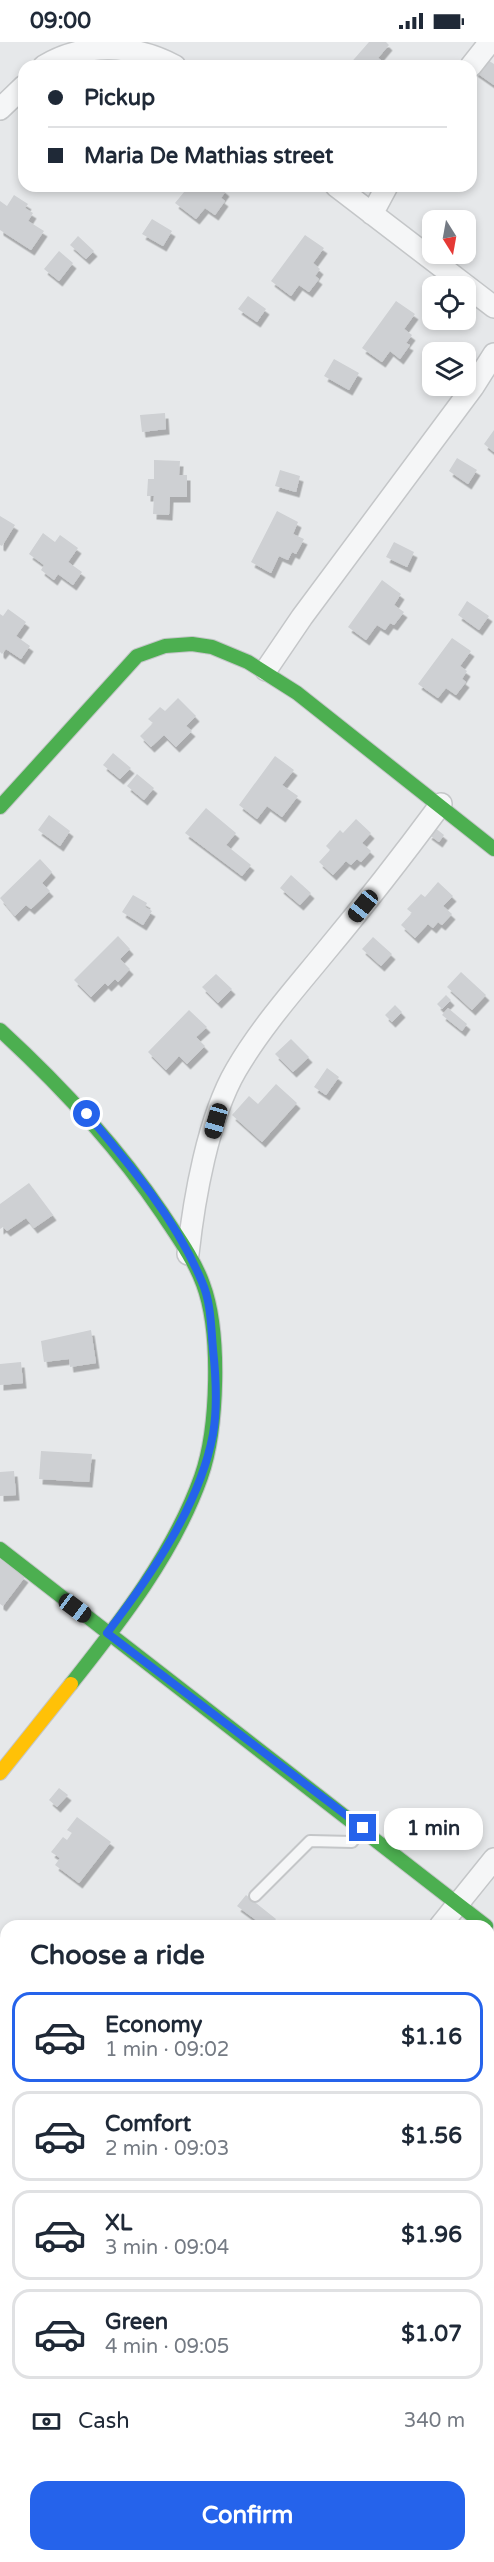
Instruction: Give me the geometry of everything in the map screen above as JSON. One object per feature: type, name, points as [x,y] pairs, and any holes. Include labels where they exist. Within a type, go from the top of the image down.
[{"type":"street","points":[[476,60],[490,42]]},
{"type":"street","points":[[56,60],[76,50],[99,47],[147,48],[166,60]]},
{"type":"street","points":[[0,109],[18,92]]},
{"type":"street","points":[[344,192],[494,306]]},
{"type":"street","points":[[372,214],[384,192]]},
{"type":"street","points":[[266,670],[302,617],[473,387],[494,354]]},
{"type":"street","points":[[0,807],[137,656],[159,647],[178,643],[212,647],[266,670],[441,804],[494,849]]},
{"type":"street","points":[[188,1254],[193,1211],[205,1160],[222,1102],[235,1071],[264,1029],[441,804]]},
{"type":"street","points":[[0,1030],[87,1114],[136,1172],[188,1254],[203,1283],[209,1310],[217,1400],[213,1436],[194,1495],[145,1583],[0,1773]]},
{"type":"street","points":[[0,1549],[479,1920]]},
{"type":"street","points":[[445,1920],[494,1859]]},
{"type":"lane","points":[[255,1896],[310,1841],[352,1842],[363,1828]]},
{"type":"building","points":[[369,42],[386,42],[389,45],[378,58],[381,60],[353,60]]},
{"type":"building","points":[[483,57],[494,64],[494,85],[477,73],[477,66]]},
{"type":"building","points":[[184,192],[225,192],[221,198],[225,201],[215,215],[205,208],[196,219],[175,203]]},
{"type":"building","points":[[14,195],[28,204],[25,208],[33,213],[28,221],[44,231],[31,250],[0,230],[0,201],[7,206]]},
{"type":"building","points":[[152,219],[172,231],[163,246],[142,234]]},
{"type":"building","points":[[305,235],[324,248],[313,263],[320,269],[315,276],[319,279],[309,292],[299,285],[291,296],[271,281]]},
{"type":"building","points":[[78,236],[94,251],[86,259],[70,245]]},
{"type":"building","points":[[59,251],[73,263],[59,281],[44,269]]},
{"type":"building","points":[[248,296],[266,309],[257,322],[238,309]]},
{"type":"building","points":[[396,301],[415,314],[404,329],[412,335],[406,343],[410,345],[400,359],[390,351],[382,362],[362,348]]},
{"type":"building","points":[[334,359],[359,373],[349,390],[324,376]]},
{"type":"building","points":[[165,413],[166,429],[142,432],[140,415]]},
{"type":"building","points":[[494,430],[494,452],[484,444]]},
{"type":"building","points":[[457,458],[477,470],[468,484],[449,471]]},
{"type":"building","points":[[154,460],[180,461],[179,475],[187,475],[187,497],[170,497],[169,515],[153,514],[154,496],[147,496],[148,479],[154,479]]},
{"type":"building","points":[[280,470],[300,476],[296,492],[275,486]]},
{"type":"building","points":[[277,511],[298,522],[293,534],[304,539],[296,554],[292,552],[288,560],[279,556],[271,573],[251,562]]},
{"type":"building","points":[[0,516],[15,525],[2,546],[0,545]]},
{"type":"building","points":[[43,533],[55,542],[60,535],[78,548],[68,562],[82,572],[73,585],[58,574],[54,580],[41,570],[44,565],[29,554]]},
{"type":"building","points":[[394,542],[414,552],[407,567],[386,557]]},
{"type":"building","points":[[382,580],[401,594],[394,605],[404,612],[394,625],[390,623],[385,630],[377,625],[366,640],[348,627]]},
{"type":"building","points":[[467,601],[489,616],[479,630],[458,615]]},
{"type":"building","points":[[8,609],[26,622],[16,636],[30,646],[21,659],[6,649],[2,654],[0,652],[0,614],[3,616]]},
{"type":"building","points":[[452,638],[471,651],[460,666],[467,671],[462,679],[466,682],[456,695],[446,688],[438,698],[418,684]]},
{"type":"building","points":[[178,698],[196,716],[186,726],[192,731],[176,747],[164,735],[151,747],[140,736],[153,723],[148,719],[160,707],[165,711]]},
{"type":"building","points":[[113,753],[131,768],[120,779],[103,765]]},
{"type":"building","points":[[275,756],[294,770],[282,785],[298,796],[282,817],[267,806],[257,819],[239,805]]},
{"type":"building","points":[[137,774],[154,788],[144,800],[127,786]]},
{"type":"building","points":[[206,808],[236,833],[226,845],[251,865],[242,876],[185,833]]},
{"type":"building","points":[[49,815],[70,831],[60,846],[38,830]]},
{"type":"building","points":[[356,819],[371,833],[362,843],[371,851],[361,862],[357,859],[351,865],[346,861],[333,875],[319,862],[330,850],[326,846],[340,830],[343,833]]},
{"type":"building","points":[[434,827],[444,835],[439,842],[428,834]]},
{"type":"building","points":[[40,859],[52,872],[42,883],[50,891],[31,909],[26,905],[15,916],[0,898]]},
{"type":"building","points":[[291,875],[311,893],[300,905],[280,888]]},
{"type":"building","points":[[438,882],[453,896],[443,906],[452,914],[442,925],[438,922],[433,928],[428,924],[415,938],[401,925],[412,913],[407,909],[421,894],[425,897]]},
{"type":"building","points":[[133,895],[147,903],[145,907],[152,911],[143,925],[122,912]]},
{"type":"building","points":[[118,936],[130,949],[120,959],[130,969],[118,982],[115,979],[108,986],[105,983],[91,997],[74,980]]},
{"type":"building","points":[[373,937],[392,954],[381,966],[362,949]]},
{"type":"building","points":[[461,972],[486,995],[472,1010],[447,987]]},
{"type":"building","points":[[216,974],[232,989],[218,1003],[202,987]]},
{"type":"building","points":[[446,995],[451,1000],[442,1009],[437,1004]]},
{"type":"building","points":[[395,1005],[402,1012],[392,1022],[385,1015]]},
{"type":"building","points":[[448,1008],[467,1024],[462,1031],[442,1015]]},
{"type":"building","points":[[189,1010],[207,1027],[196,1037],[205,1046],[187,1064],[179,1056],[166,1070],[148,1052]]},
{"type":"building","points":[[291,1039],[309,1057],[293,1072],[275,1054]]},
{"type":"building","points":[[327,1068],[339,1077],[326,1095],[314,1087]]},
{"type":"building","points":[[276,1084],[297,1103],[262,1142],[232,1115],[249,1096],[258,1104]]},
{"type":"building","points":[[29,1183],[53,1215],[34,1228],[26,1218],[7,1231],[3,1227],[0,1229],[0,1204]]},
{"type":"building","points":[[91,1330],[96,1363],[70,1367],[69,1359],[44,1362],[41,1341]]},
{"type":"building","points":[[21,1362],[23,1383],[0,1385],[0,1364]]},
{"type":"building","points":[[41,1451],[92,1454],[89,1482],[39,1479]]},
{"type":"building","points":[[14,1471],[16,1495],[0,1496],[0,1472]]},
{"type":"building","points":[[0,1559],[25,1577],[3,1606],[0,1604]]},
{"type":"building","points":[[59,1788],[68,1795],[57,1807],[49,1800]]},
{"type":"building","points":[[77,1817],[111,1842],[79,1883],[55,1865],[60,1858],[51,1852],[63,1837],[67,1840],[72,1833],[67,1830]]},
{"type":"building","points":[[246,1895],[276,1919],[256,1920],[237,1906]]},
{"type":"traffic: fast","points":[[0,807],[137,656],[165,646],[192,644],[212,647],[248,662],[297,693],[494,849]]},
{"type":"traffic: fast","points":[[0,1030],[87,1117],[144,1188],[195,1266],[209,1304],[213,1328],[215,1380],[211,1433],[207,1457],[190,1505],[145,1585],[71,1684]]},
{"type":"traffic: fast","points":[[0,1549],[478,1920]]},
{"type":"traffic: slow","points":[[0,1773],[71,1684]]},
{"type":"route","points":[[87,1114],[136,1172],[188,1254],[203,1283],[209,1310],[217,1400],[213,1436],[194,1495],[145,1583],[107,1633],[363,1828]]}]
